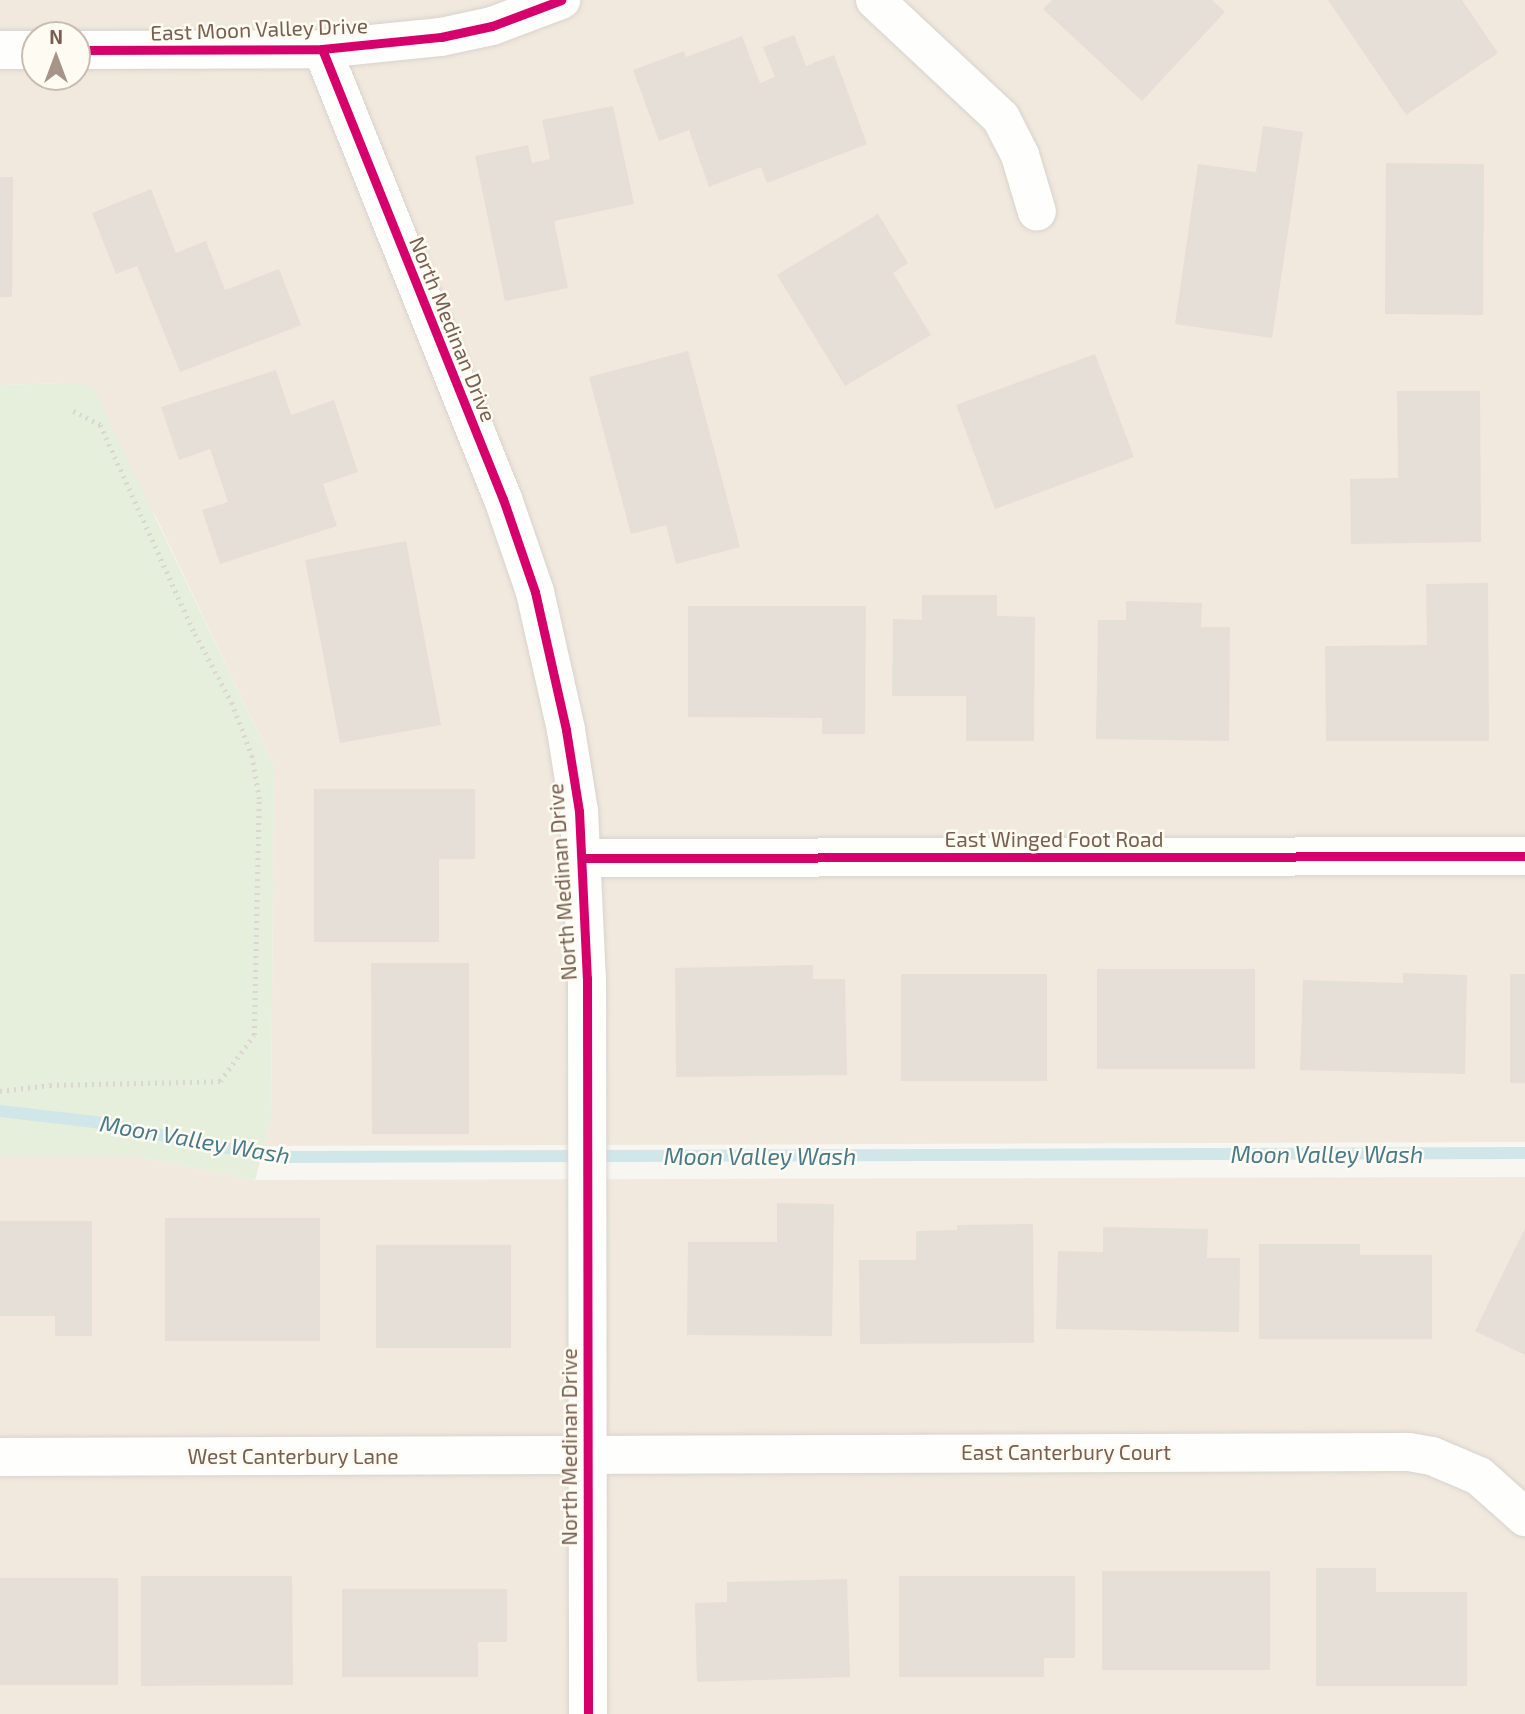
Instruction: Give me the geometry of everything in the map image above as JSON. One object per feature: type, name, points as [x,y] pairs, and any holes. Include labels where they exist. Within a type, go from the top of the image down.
[{"type":"street","name":"East Moon Valley Drive","points":[[91,50],[321,49],[441,37],[492,26],[561,0]]},
{"type":"street","points":[[875,0],[1001,118],[1020,155],[1037,212]]},
{"type":"street","name":"North Medinan Drive","points":[[321,49],[503,499],[535,592],[566,730],[582,858],[587,978],[588,1714]]},
{"type":"street","points":[[0,50],[21,50]]},
{"type":"street","name":"East Winged Foot Road","points":[[582,858],[1525,856]]},
{"type":"street","name":"East Canterbury Court","points":[[586,1455],[1409,1452],[1432,1456],[1479,1476],[1525,1517]]},
{"type":"street","name":"West Canterbury Lane","points":[[0,1457],[586,1455]]},
{"type":"path","points":[[0,1091],[50,1085],[220,1081],[254,1035],[259,799],[252,757],[232,704],[176,596],[100,425],[69,410]]},
{"type":"shaded area","points":[[0,0],[1525,0],[1525,1142],[264,1146],[271,1120],[274,766],[156,517],[65,383],[0,385]]},
{"type":"shaded area","points":[[0,1158],[143,1158],[255,1180],[1525,1177],[1525,1714],[0,1714]]},
{"type":"green space","points":[[65,383],[93,387],[274,766],[271,1120],[255,1180],[143,1158],[0,1158],[0,385]]},
{"type":"building","points":[[1052,0],[1212,0],[1225,12],[1142,101],[1043,9]]},
{"type":"building","points":[[1328,0],[1462,0],[1498,53],[1406,115]]},
{"type":"building","points":[[794,35],[806,66],[834,55],[867,144],[767,183],[761,167],[709,187],[689,130],[659,141],[633,70],[684,51],[686,57],[742,36],[760,83],[775,77],[763,47]]},
{"type":"building","points":[[613,106],[634,204],[554,221],[568,288],[505,301],[475,156],[528,145],[532,163],[550,159],[542,120]]},
{"type":"building","points":[[1263,126],[1303,132],[1272,338],[1175,324],[1198,164],[1256,172]]},
{"type":"building","points":[[1386,163],[1484,164],[1483,315],[1385,314]]},
{"type":"building","points":[[0,177],[13,177],[12,297],[0,297]]},
{"type":"building","points":[[151,189],[176,253],[206,241],[225,290],[279,269],[301,325],[180,372],[137,266],[116,274],[92,213]]},
{"type":"building","points":[[878,214],[908,263],[893,273],[931,335],[845,386],[777,275]]},
{"type":"building","points":[[688,351],[740,547],[676,564],[666,525],[631,534],[589,377]]},
{"type":"building","points":[[1095,354],[1134,457],[995,509],[956,405]]},
{"type":"building","points":[[276,370],[291,415],[334,400],[358,472],[323,484],[337,526],[220,564],[202,510],[228,502],[210,449],[179,460],[161,407]]},
{"type":"building","points":[[1397,391],[1480,391],[1481,542],[1351,544],[1350,479],[1398,478]]},
{"type":"building","points":[[406,541],[441,725],[340,743],[305,560]]},
{"type":"building","points":[[1488,583],[1489,741],[1326,741],[1325,646],[1427,645],[1426,584]]},
{"type":"building","points":[[922,595],[997,595],[997,616],[1035,617],[1034,741],[966,741],[966,696],[892,696],[893,619],[922,620]]},
{"type":"building","points":[[1126,601],[1202,603],[1201,627],[1230,627],[1229,741],[1096,739],[1098,620],[1126,620]]},
{"type":"building","points":[[688,606],[866,606],[865,734],[822,734],[822,718],[688,717]]},
{"type":"building","points":[[314,789],[475,789],[475,859],[439,859],[439,942],[314,942]]},
{"type":"building","points":[[371,963],[469,963],[469,1134],[372,1134]]},
{"type":"building","points":[[813,965],[813,979],[845,979],[847,1075],[676,1077],[675,968]]},
{"type":"building","points":[[1097,969],[1255,969],[1255,1069],[1097,1069]]},
{"type":"building","points":[[1403,973],[1467,975],[1465,1074],[1300,1070],[1303,980],[1403,983]]},
{"type":"building","points":[[901,974],[1047,974],[1047,1081],[901,1081]]},
{"type":"building","points":[[1510,974],[1525,974],[1525,1083],[1510,1083]]},
{"type":"building","points":[[777,1203],[834,1204],[832,1336],[687,1335],[688,1242],[777,1242]]},
{"type":"building","points":[[165,1218],[320,1218],[320,1341],[165,1341]]},
{"type":"building","points":[[0,1221],[92,1221],[92,1336],[55,1336],[55,1316],[0,1316]]},
{"type":"building","points":[[1033,1224],[1034,1343],[860,1344],[859,1260],[916,1260],[916,1231],[957,1230],[957,1225]]},
{"type":"building","points":[[1103,1227],[1208,1229],[1207,1258],[1240,1258],[1239,1332],[1056,1329],[1058,1251],[1103,1252]]},
{"type":"building","points":[[1525,1228],[1525,1355],[1475,1331]]},
{"type":"building","points":[[1259,1244],[1360,1244],[1360,1255],[1432,1255],[1432,1339],[1259,1339]]},
{"type":"building","points":[[376,1245],[511,1245],[511,1348],[376,1348]]},
{"type":"building","points":[[1316,1568],[1376,1568],[1376,1592],[1467,1592],[1467,1686],[1316,1686]]},
{"type":"building","points":[[1102,1571],[1270,1571],[1270,1670],[1102,1670]]},
{"type":"building","points":[[141,1576],[292,1576],[293,1685],[141,1686]]},
{"type":"building","points":[[899,1576],[1075,1576],[1075,1658],[1044,1658],[1044,1677],[899,1677]]},
{"type":"building","points":[[0,1578],[118,1578],[118,1685],[0,1685]]},
{"type":"building","points":[[847,1579],[850,1677],[697,1682],[695,1603],[727,1602],[727,1582]]},
{"type":"building","points":[[342,1589],[507,1589],[507,1642],[478,1642],[478,1677],[342,1677]]},
{"type":"waterway","name":"Moon Valley Wash","points":[[0,1111],[94,1122],[274,1157],[1525,1153]]},
{"type":"cycle path","points":[[91,50],[322,49],[441,37],[492,26],[561,0]]},
{"type":"cycle path","points":[[322,49],[503,499],[535,592],[566,730],[579,811],[587,978],[588,1714]]},
{"type":"cycle path","points":[[582,858],[1525,856]]}]
